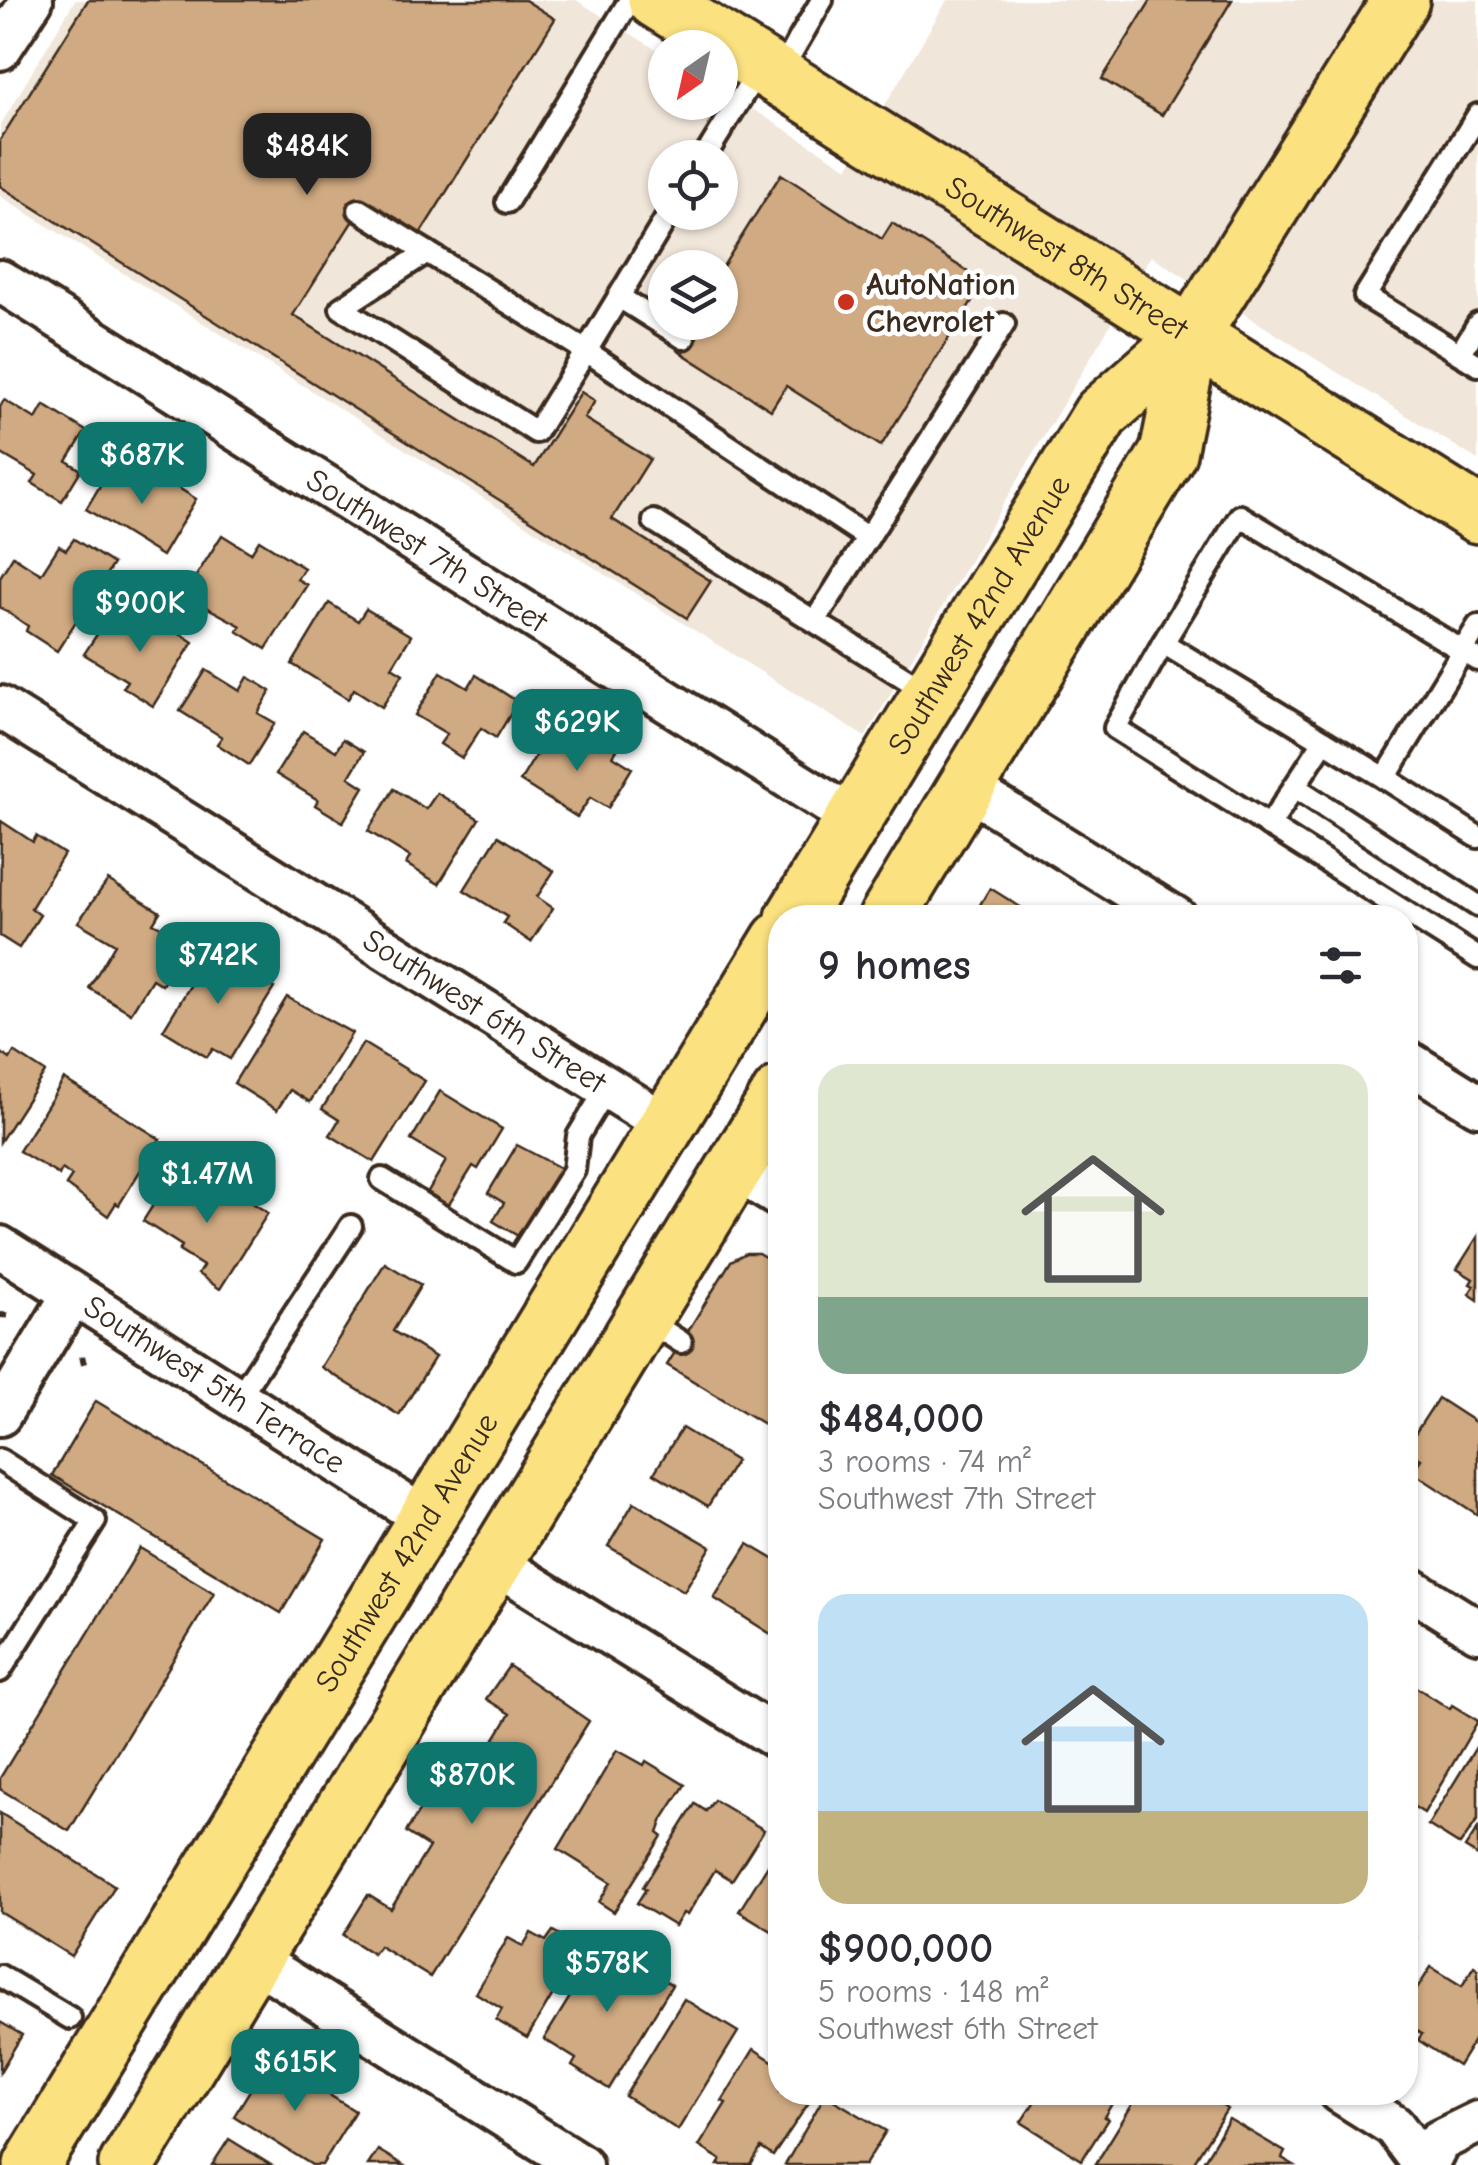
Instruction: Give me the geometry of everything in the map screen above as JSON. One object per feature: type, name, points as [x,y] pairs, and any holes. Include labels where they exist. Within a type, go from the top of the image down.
[{"type":"main road","name":"Southwest 8th Street","points":[[656,0],[1478,515]]},
{"type":"main road","name":"Southwest 42nd Avenue","points":[[802,905],[1102,414],[1192,334],[1401,0]]},
{"type":"main road","name":"Southwest 42nd Avenue","points":[[895,905],[1168,454],[1192,334]]},
{"type":"main road","name":"Southwest 42nd Avenue","points":[[32,2165],[768,960]]},
{"type":"main road","points":[[127,2165],[494,1562],[662,1330],[734,1169],[768,1114]]},
{"type":"main road","points":[[372,1610],[424,1575],[459,1560],[494,1562]]},
{"type":"street","points":[[0,49],[32,0]]},
{"type":"street","name":"Southwest 7th Street","points":[[0,281],[854,819]]},
{"type":"street","name":"Southwest 6th Street","points":[[0,707],[667,1125]]},
{"type":"street","points":[[966,787],[1155,905]]},
{"type":"street","points":[[1418,1068],[1478,1105]]},
{"type":"street","points":[[734,1169],[768,1190]]},
{"type":"street","name":"Southwest 5th Terrace","points":[[0,1248],[428,1520]]},
{"type":"street","points":[[0,1415],[73,1294]]},
{"type":"street","points":[[494,1562],[768,1733]]},
{"type":"street","points":[[1418,1594],[1478,1631]]},
{"type":"street","points":[[253,1959],[581,2165]]},
{"type":"street","points":[[1361,2105],[1394,2126],[1454,2141]]},
{"type":"lane","points":[[507,202],[630,0]]},
{"type":"lane","points":[[718,140],[822,0]]},
{"type":"lane","points":[[1478,116],[1365,296],[1469,359],[1478,324]]},
{"type":"lane","points":[[359,210],[586,352],[868,538]]},
{"type":"lane","points":[[427,252],[340,308],[536,432],[659,230]]},
{"type":"lane","points":[[619,297],[648,315]]},
{"type":"lane","points":[[814,621],[1004,324]]},
{"type":"lane","points":[[1394,905],[1115,728],[1240,516],[1471,655]]},
{"type":"lane","points":[[654,521],[931,694]]},
{"type":"lane","points":[[1385,778],[1471,655],[1478,626]]},
{"type":"lane","points":[[1163,643],[1478,837]]},
{"type":"lane","points":[[1269,826],[1324,742]]},
{"type":"lane","points":[[1295,786],[1478,906]]},
{"type":"lane","points":[[1418,920],[1478,958]]},
{"type":"lane","points":[[382,1179],[516,1262],[574,1170],[578,1136],[607,1088]]},
{"type":"lane","points":[[237,1400],[351,1226]]},
{"type":"lane","points":[[0,1460],[95,1521],[0,1671]]},
{"type":"lane","points":[[0,1976],[70,2018]]},
{"type":"shaded area","points":[[75,0],[576,0],[648,44],[648,120],[738,120],[738,100],[848,168],[947,0],[1478,0],[1478,460],[1151,256],[865,737],[0,196],[0,126]]},
{"type":"building","points":[[88,0],[525,0],[555,19],[420,234],[366,200],[293,315],[534,467],[581,392],[595,401],[584,418],[650,459],[612,519],[711,581],[687,618],[0,186],[0,140]]},
{"type":"building","points":[[1151,0],[1232,0],[1162,115],[1102,79]]},
{"type":"building","name":"AutoNation Chevrolet","points":[[781,174],[882,239],[892,223],[984,282],[881,446],[786,386],[771,410],[677,350],[683,340],[738,340],[738,250],[733,250]]},
{"type":"building","points":[[4,400],[36,419],[44,405],[86,431],[67,461],[81,470],[62,501],[32,483],[37,475],[0,453],[0,407]]},
{"type":"building","points":[[113,464],[140,480],[147,468],[196,499],[162,556],[86,509]]},
{"type":"building","points":[[222,535],[251,553],[259,540],[304,568],[297,579],[307,585],[266,649],[237,631],[241,626],[184,595]]},
{"type":"building","points":[[74,539],[113,564],[57,651],[26,631],[28,626],[0,607],[0,577],[13,556],[41,574],[59,546],[66,550]]},
{"type":"building","points":[[329,603],[358,621],[366,609],[411,636],[392,667],[403,674],[382,707],[354,689],[348,699],[292,664]]},
{"type":"building","points":[[111,613],[144,635],[155,617],[193,642],[153,706],[123,687],[127,681],[84,654]]},
{"type":"building","points":[[206,670],[240,691],[248,677],[271,691],[258,713],[275,723],[249,765],[217,744],[222,737],[180,711]]},
{"type":"building","points":[[441,672],[468,688],[476,675],[518,702],[496,738],[481,728],[462,758],[440,744],[447,734],[415,715]]},
{"type":"building","points":[[303,731],[336,751],[343,739],[364,752],[349,777],[364,787],[343,822],[315,805],[318,800],[276,774]]},
{"type":"building","points":[[589,733],[617,750],[613,756],[632,768],[608,808],[590,798],[577,817],[520,781],[547,737],[576,755]]},
{"type":"building","points":[[394,789],[426,809],[437,793],[479,819],[439,884],[406,864],[410,857],[368,831]]},
{"type":"building","points":[[1,821],[33,842],[36,836],[64,854],[31,908],[40,915],[19,948],[0,936]]},
{"type":"building","points":[[498,836],[554,871],[537,897],[553,908],[531,942],[503,923],[507,917],[464,890]]},
{"type":"building","points":[[108,880],[160,912],[153,923],[189,941],[162,985],[152,979],[131,1013],[89,988],[115,944],[78,922]]},
{"type":"building","points":[[990,888],[1017,905],[980,905]]},
{"type":"building","points":[[212,950],[274,988],[230,1059],[213,1049],[207,1057],[163,1030]]},
{"type":"building","points":[[287,997],[352,1033],[310,1102],[290,1090],[277,1110],[234,1083]]},
{"type":"building","points":[[363,1043],[425,1081],[374,1162],[330,1135],[339,1120],[322,1109]]},
{"type":"building","points":[[0,1052],[10,1059],[14,1052],[45,1072],[0,1142]]},
{"type":"building","points":[[64,1079],[160,1139],[108,1216],[66,1185],[72,1176],[62,1169],[59,1175],[19,1151]]},
{"type":"building","points":[[440,1091],[502,1129],[478,1169],[473,1166],[448,1206],[427,1193],[446,1161],[411,1140]]},
{"type":"building","points":[[517,1145],[564,1170],[523,1239],[493,1221],[504,1203],[488,1193]]},
{"type":"building","points":[[172,1175],[209,1199],[220,1182],[268,1213],[220,1289],[198,1274],[203,1266],[179,1251],[182,1246],[143,1221]]},
{"type":"building","points":[[1478,1236],[1478,1300],[1469,1294],[1473,1279],[1457,1269]]},
{"type":"building","points":[[746,1253],[758,1253],[768,1259],[768,1433],[767,1426],[667,1365],[731,1261]]},
{"type":"building","points":[[385,1263],[421,1285],[393,1331],[435,1357],[399,1415],[321,1367]]},
{"type":"building","points":[[1438,1398],[1478,1424],[1478,1515],[1418,1476],[1418,1429]]},
{"type":"building","points":[[96,1401],[325,1539],[281,1613],[52,1475]]},
{"type":"building","points":[[682,1428],[736,1461],[708,1506],[654,1473]]},
{"type":"building","points":[[634,1502],[711,1547],[684,1591],[608,1546]]},
{"type":"building","points":[[748,1544],[768,1556],[768,1632],[714,1598]]},
{"type":"building","points":[[140,1548],[214,1593],[69,1831],[0,1789],[0,1778]]},
{"type":"building","points":[[509,1666],[589,1721],[430,1977],[379,1946],[373,1954],[343,1935],[368,1895],[391,1909],[429,1847],[406,1832],[442,1774],[465,1788],[510,1714],[486,1699]]},
{"type":"building","points":[[1418,1688],[1478,1721],[1424,1813],[1418,1809]]},
{"type":"building","points":[[1478,1744],[1478,1819],[1460,1845],[1428,1825]]},
{"type":"building","points":[[617,1750],[644,1765],[646,1761],[685,1785],[663,1819],[658,1833],[662,1836],[614,1912],[599,1902],[611,1882],[558,1849]]},
{"type":"building","points":[[714,1800],[764,1830],[732,1880],[715,1870],[687,1915],[683,1913],[675,1926],[637,1903],[695,1804],[706,1811]]},
{"type":"building","points":[[0,1813],[115,1886],[71,1956],[0,1912]]},
{"type":"building","points":[[1478,1828],[1478,1856],[1465,1848]]},
{"type":"building","points":[[768,1865],[768,1929],[739,1911]]},
{"type":"building","points":[[553,1931],[581,1947],[527,2038],[496,2020],[502,2009],[476,1993],[508,1938],[523,1946],[531,1933],[546,1941]]},
{"type":"building","points":[[603,1943],[672,1985],[609,2089],[572,2066],[576,2059],[544,2039]]},
{"type":"building","points":[[1474,1966],[1478,1969],[1478,2034],[1458,2066],[1418,2040],[1422,2034],[1418,2031],[1418,1988],[1431,1967],[1462,1986]]},
{"type":"building","points":[[684,1999],[738,2032],[678,2130],[625,2096]]},
{"type":"building","points":[[0,2022],[22,2035],[0,2072]]},
{"type":"building","points":[[754,2049],[768,2058],[768,2105],[807,2105],[773,2156],[761,2148],[751,2165],[718,2165],[721,2160],[699,2146],[726,2103],[722,2101]]},
{"type":"building","points":[[270,2058],[355,2111],[322,2165],[312,2165],[234,2116]]},
{"type":"building","points":[[819,2105],[842,2105],[886,2131],[865,2165],[785,2165]]},
{"type":"building","points":[[1032,2105],[1111,2105],[1104,2117],[1108,2119],[1082,2160],[1021,2122]]},
{"type":"building","points":[[1132,2105],[1221,2105],[1227,2109],[1192,2165],[1095,2165]]},
{"type":"building","points":[[1229,2119],[1285,2152],[1282,2158],[1294,2165],[1201,2165]]},
{"type":"building","points":[[229,2139],[271,2165],[212,2165]]},
{"type":"building","points":[[378,2150],[403,2165],[368,2165]]},
{"type":"place","name":"AutoNation Chevrolet","points":[[846,302]]}]
